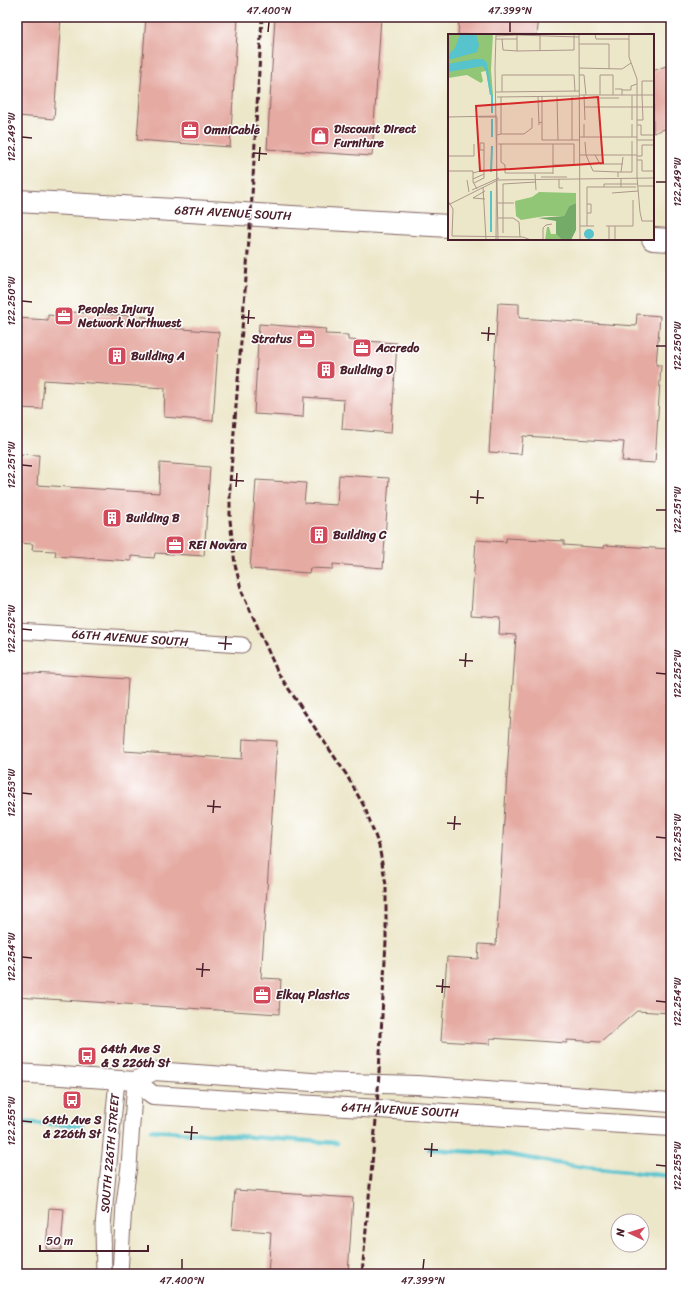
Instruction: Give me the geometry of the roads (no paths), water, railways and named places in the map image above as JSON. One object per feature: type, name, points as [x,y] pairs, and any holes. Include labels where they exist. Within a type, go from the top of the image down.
[{"type":"main road","name":"68TH AVENUE SOUTH","points":[[17,201],[448,226]]},
{"type":"main road","points":[[654,239],[671,240]]},
{"type":"street","name":"66TH AVENUE SOUTH","points":[[17,631],[242,645]]},
{"type":"street","name":"64TH AVENUE SOUTH","points":[[17,1073],[135,1081],[154,1072],[312,1082],[417,1085],[671,1103]]},
{"type":"street","name":"SOUTH 226TH STREET","points":[[104,1274],[104,1226],[117,1080]]},
{"type":"street","name":"64TH AVENUE SOUTH","points":[[135,1081],[153,1095],[671,1126]]},
{"type":"street","name":"SOUTH 226TH STREET","points":[[120,1274],[124,1204],[129,1166],[135,1081]]},
{"type":"waterway","points":[[17,1122],[82,1126]]},
{"type":"waterway","points":[[151,1130],[337,1143]]},
{"type":"waterway","points":[[428,1149],[504,1154],[586,1168],[671,1176]]},
{"type":"railway","points":[[262,17],[251,214],[230,483],[230,520],[235,565],[242,592],[278,673],[346,774],[365,808],[379,846],[386,885],[386,941],[377,1109],[362,1274]]},
{"type":"place","name":"OmniCable","points":[[190,130]]},
{"type":"place","name":"Discount Direct Furniture","points":[[320,136]]},
{"type":"place","name":"Peoples Injury Network Northwest","points":[[64,316]]},
{"type":"place","name":"Stratus","points":[[306,339]]},
{"type":"place","name":"Accredo","points":[[362,348]]},
{"type":"place","name":"Building A","points":[[117,356]]},
{"type":"place","name":"Building D","points":[[326,370]]},
{"type":"place","name":"Building B","points":[[112,518]]},
{"type":"place","name":"Building C","points":[[319,535]]},
{"type":"place","name":"REI Novara","points":[[175,545]]},
{"type":"place","name":"Elkay Plastics","points":[[262,995]]},
{"type":"place","name":"64th Ave S & S 226th St","points":[[87,1056]]},
{"type":"place","name":"64th Ave S & 226th St","points":[[72,1100]]}]
